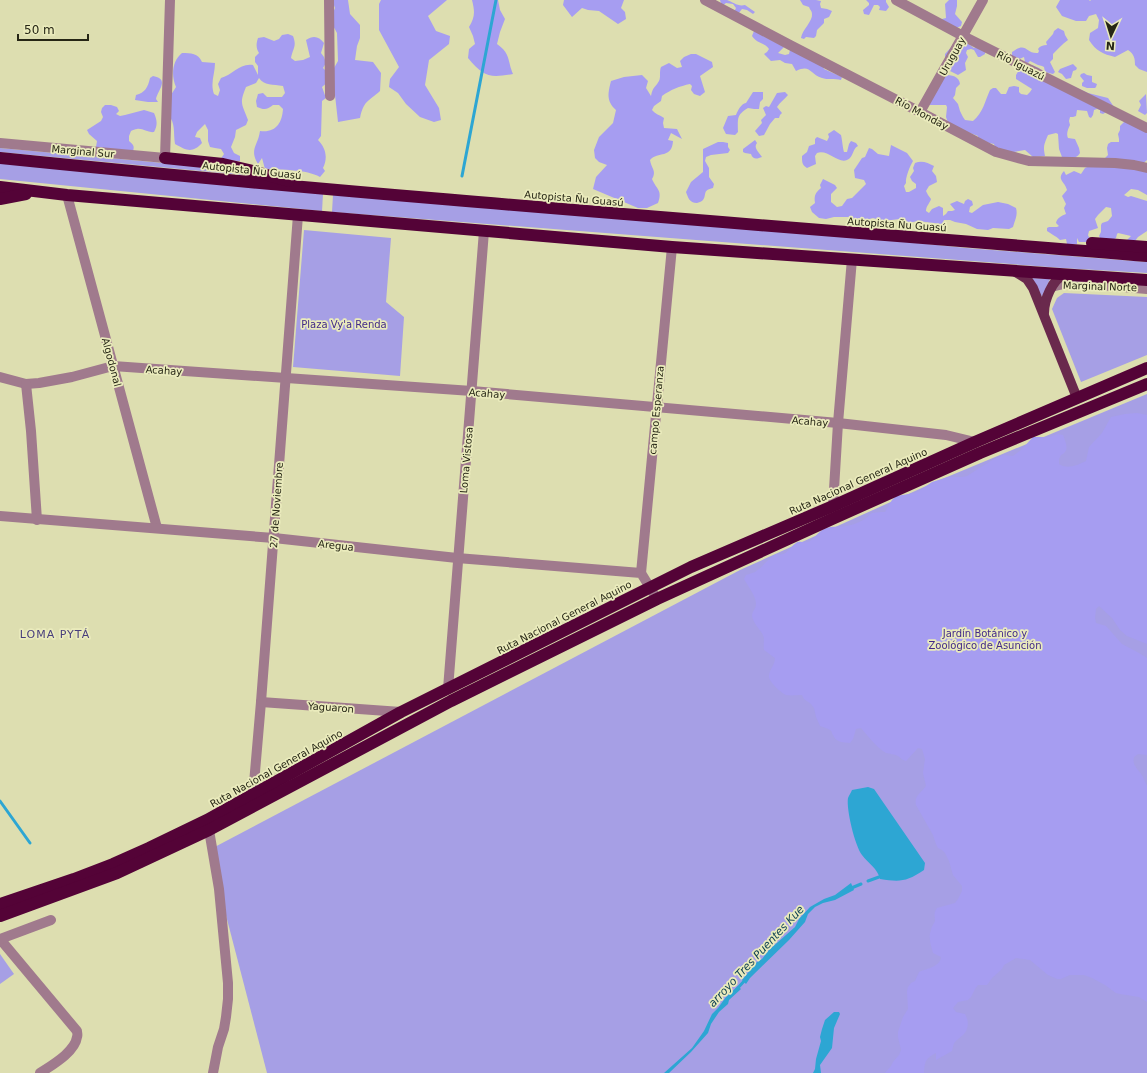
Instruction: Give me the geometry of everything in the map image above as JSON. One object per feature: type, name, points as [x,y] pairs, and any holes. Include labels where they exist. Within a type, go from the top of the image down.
[{"type":"highway","name":"Autopista Ñu Guasú","points":[[0,158],[530,207],[1147,256]]},
{"type":"highway","points":[[165,158],[223,164],[313,188]]},
{"type":"highway","points":[[0,187],[67,195],[672,247],[1147,280]]},
{"type":"highway","points":[[0,199],[39,191]]},
{"type":"highway","points":[[989,243],[1054,240],[1147,247]]},
{"type":"highway","name":"Ruta Nacional General Aquino","points":[[0,904],[113,864],[199,824],[401,712],[691,566],[833,506],[975,442],[1147,368]]},
{"type":"highway","points":[[0,916],[117,873],[209,830],[452,701],[657,599],[973,456],[1147,384]]},
{"type":"main road","points":[[1014,271],[1027,279],[1033,288],[1078,398]]},
{"type":"main road","points":[[1044,313],[1046,300],[1049,293],[1061,276],[1065,274]]},
{"type":"street","points":[[165,158],[170,0]]},
{"type":"street","points":[[329,0],[330,96]]},
{"type":"street","name":"Río Iguazú","points":[[896,0],[963,36],[1147,128]]},
{"type":"street","name":"Uruguay","points":[[920,112],[983,0]]},
{"type":"street","name":"Río Monday","points":[[711,1],[790,46],[996,152],[1029,161],[1115,163],[1147,168]]},
{"type":"street","name":"Marginal Sur","points":[[0,143],[165,158]]},
{"type":"street","name":"Algodonal","points":[[67,195],[157,528]]},
{"type":"street","name":"27 de Noviembre","points":[[253,795],[298,215]]},
{"type":"street","name":"Loma Vistosa","points":[[448,689],[457,558],[472,391],[484,231]]},
{"type":"street","name":"campo Esperanza","points":[[641,573],[672,247]]},
{"type":"street","points":[[833,506],[838,423],[852,259]]},
{"type":"street","name":"Marginal Norte","points":[[1054,286],[1074,283],[1147,288]]},
{"type":"street","name":"Acahay","points":[[0,377],[26,384],[39,383],[72,377],[113,366],[472,391],[838,423],[946,435],[975,442]]},
{"type":"street","points":[[26,384],[37,520]]},
{"type":"street","name":"Aregua","points":[[0,516],[274,538],[457,558],[641,573]]},
{"type":"street","points":[[641,573],[657,599]]},
{"type":"street","name":"Yaguaron","points":[[261,702],[401,712]]},
{"type":"street","points":[[209,830],[219,889],[228,983],[228,999],[224,1029],[218,1047],[213,1073]]},
{"type":"street","points":[[40,1073],[61,1059],[74,1045],[77,1037],[77,1031],[0,939],[51,920]]},
{"type":"green space","points":[[332,0],[348,0],[350,14],[360,25],[360,38],[355,60],[373,62],[381,73],[380,91],[365,104],[360,118],[338,122],[335,95],[330,76],[329,81],[322,87],[326,98],[322,101],[321,136],[318,140],[321,143],[326,157],[323,168],[325,171],[320,177],[301,171],[265,169],[262,158],[258,164],[255,159],[254,151],[260,131],[274,129],[280,123],[283,109],[279,105],[273,105],[265,109],[257,107],[256,101],[258,94],[263,93],[267,97],[282,97],[285,93],[283,86],[266,84],[259,78],[256,83],[246,87],[242,104],[248,120],[246,125],[236,130],[231,147],[234,153],[240,156],[240,161],[220,160],[224,154],[221,149],[210,147],[208,141],[208,130],[205,124],[197,132],[195,137],[200,138],[202,143],[195,149],[189,150],[175,144],[173,125],[168,114],[169,98],[176,87],[173,78],[174,64],[182,53],[191,53],[196,55],[202,62],[215,63],[212,86],[214,94],[218,96],[220,90],[218,84],[221,78],[240,67],[253,65],[258,75],[258,66],[255,62],[255,57],[259,53],[257,49],[258,38],[264,37],[274,41],[279,39],[282,35],[288,34],[293,36],[295,45],[291,58],[295,61],[310,57],[306,40],[311,37],[318,38],[324,43],[321,53],[326,63],[323,68],[330,75],[338,61],[337,33],[330,20],[335,8]]},
{"type":"green space","points":[[381,0],[447,0],[428,16],[436,31],[450,36],[449,44],[429,60],[425,85],[439,108],[441,120],[434,122],[420,117],[406,104],[398,93],[389,87],[390,79],[399,67],[379,30],[379,4]]},
{"type":"green space","points":[[472,0],[498,0],[500,10],[505,19],[497,44],[507,54],[513,74],[498,76],[488,75],[478,69],[468,58],[469,49],[475,44],[469,27],[474,14]]},
{"type":"green space","points":[[564,0],[624,0],[621,8],[625,12],[626,19],[618,24],[599,11],[582,8],[572,17],[563,5]]},
{"type":"green space","points":[[720,0],[727,0],[738,5],[745,5],[755,12],[753,14],[742,9],[738,14],[734,12],[736,8],[733,4],[726,3],[722,6]]},
{"type":"green space","points":[[800,0],[821,1],[821,8],[832,11],[829,17],[824,19],[824,23],[817,30],[814,38],[801,38],[811,20],[812,12],[809,7],[803,5]]},
{"type":"green space","points":[[866,0],[886,0],[889,7],[886,11],[879,10],[880,7],[878,5],[874,5],[869,15],[864,14],[863,10],[869,5]]},
{"type":"green space","points":[[949,0],[957,0],[955,14],[962,22],[961,26],[954,29],[941,22],[942,19],[946,18],[945,4]]},
{"type":"green space","points":[[1060,0],[1147,0],[1147,72],[1139,69],[1135,65],[1134,56],[1128,50],[1115,57],[1103,53],[1097,49],[1089,40],[1090,33],[1098,28],[1099,20],[1096,14],[1089,16],[1086,21],[1076,21],[1062,16],[1056,7]]},
{"type":"green space","points":[[1058,28],[1064,31],[1068,40],[1053,54],[1053,59],[1050,62],[1055,72],[1053,74],[1045,72],[1044,67],[1042,66],[1030,61],[1028,63],[1025,62],[1024,57],[1017,60],[1012,57],[1012,52],[1021,48],[1038,53],[1038,49],[1047,45],[1046,42]]},
{"type":"green space","points":[[754,31],[784,47],[778,53],[785,55],[789,54],[790,50],[822,63],[824,69],[842,77],[841,80],[822,78],[807,69],[796,71],[792,64],[785,63],[780,60],[771,61],[764,54],[769,49],[752,36]]},
{"type":"green space","points":[[963,40],[974,48],[976,47],[985,50],[985,54],[978,57],[974,50],[967,50],[966,53],[968,57],[965,63],[966,70],[958,75],[950,71],[955,59],[945,57],[945,54],[955,43]]},
{"type":"green space","points":[[691,54],[696,54],[712,62],[713,67],[700,76],[705,92],[700,96],[694,94],[691,90],[692,86],[690,84],[679,87],[662,96],[661,101],[654,106],[652,110],[664,118],[664,128],[677,129],[682,139],[671,133],[668,140],[673,141],[670,150],[667,153],[653,157],[650,160],[654,172],[652,179],[660,195],[658,203],[647,208],[638,208],[593,189],[596,177],[607,165],[599,162],[595,158],[594,150],[599,137],[613,123],[616,110],[609,100],[611,81],[624,77],[642,75],[648,81],[646,88],[651,96],[653,89],[660,79],[661,67],[669,63],[677,68],[682,67],[680,61],[684,57]]},
{"type":"green space","points":[[1073,64],[1077,68],[1073,71],[1071,78],[1066,79],[1058,72],[1060,69]]},
{"type":"green space","points":[[1032,65],[1039,68],[1044,73],[1088,93],[1108,98],[1114,107],[1103,114],[1100,113],[1100,110],[1094,110],[1091,118],[1089,117],[1087,111],[1077,110],[1076,116],[1070,117],[1070,125],[1067,136],[1068,138],[1075,139],[1079,148],[1080,153],[1076,157],[1062,157],[1059,149],[1058,134],[1056,133],[1048,135],[1044,146],[1045,156],[1033,157],[1025,150],[1008,153],[995,147],[994,144],[978,139],[978,136],[959,129],[950,128],[946,117],[946,105],[929,105],[944,75],[955,76],[960,84],[956,88],[953,98],[958,104],[965,120],[973,121],[981,111],[990,90],[993,88],[996,88],[1001,94],[1006,94],[1009,87],[1019,87],[1019,92],[1021,94],[1027,95],[1032,89],[1016,79],[1016,75],[1019,70]]},
{"type":"green space","points":[[1084,73],[1092,76],[1092,82],[1097,84],[1095,88],[1087,88],[1082,86],[1084,81],[1080,76]]},
{"type":"green space","points":[[153,76],[158,77],[162,82],[156,99],[158,102],[135,100],[136,95],[144,91],[150,78]]},
{"type":"green space","points":[[753,92],[763,92],[763,99],[760,102],[759,109],[748,108],[741,113],[738,118],[738,132],[735,135],[726,134],[723,128],[728,116],[736,115]]},
{"type":"green space","points":[[785,92],[788,95],[777,107],[782,113],[779,118],[775,118],[770,124],[764,135],[759,136],[755,131],[762,123],[761,120],[766,115],[763,108],[766,106],[769,107],[777,93]]},
{"type":"green space","points":[[1146,94],[1147,113],[1145,115],[1138,111],[1141,105],[1139,101]]},
{"type":"green space","points":[[105,105],[117,107],[119,111],[116,114],[120,116],[144,110],[154,113],[157,122],[154,132],[139,129],[131,131],[129,141],[134,146],[132,153],[96,147],[97,141],[89,134],[87,130],[101,121],[103,117],[101,112],[102,108]]},
{"type":"green space","points":[[1128,118],[1138,119],[1147,125],[1147,160],[1140,166],[1147,170],[1147,195],[1138,190],[1131,189],[1124,195],[1147,201],[1147,231],[1138,237],[1132,245],[1127,240],[1131,236],[1118,233],[1116,238],[1109,242],[1102,241],[1099,236],[1101,232],[1101,225],[1102,223],[1108,221],[1112,216],[1111,208],[1106,207],[1095,219],[1098,228],[1089,231],[1088,235],[1091,242],[1079,242],[1077,238],[1077,244],[1067,244],[1066,239],[1060,240],[1047,231],[1047,228],[1049,227],[1059,226],[1056,223],[1057,220],[1066,214],[1064,208],[1066,204],[1062,196],[1067,190],[1061,176],[1064,171],[1066,175],[1074,171],[1081,174],[1085,168],[1103,160],[1108,155],[1108,144],[1111,142],[1119,142],[1118,134],[1120,126]]},
{"type":"green space","points":[[834,130],[841,135],[844,152],[847,152],[851,141],[856,143],[858,146],[851,157],[844,161],[821,152],[817,153],[815,156],[816,164],[807,168],[805,167],[802,156],[807,152],[809,146],[815,144],[815,139],[817,137],[827,141],[829,137],[828,134]]},
{"type":"green space","points":[[755,140],[757,143],[756,148],[762,157],[757,159],[751,154],[743,152],[743,149]]},
{"type":"green space","points":[[718,142],[728,143],[730,150],[728,153],[706,157],[705,161],[709,168],[709,177],[714,184],[713,188],[706,191],[702,201],[697,203],[692,202],[686,192],[691,182],[703,172],[703,149]]},
{"type":"green space","points":[[891,145],[907,153],[913,161],[904,186],[906,192],[916,188],[916,184],[910,177],[914,171],[913,168],[915,163],[923,162],[934,166],[932,171],[936,176],[937,182],[929,186],[926,191],[931,199],[926,211],[929,213],[932,209],[939,206],[943,208],[943,216],[948,211],[955,210],[950,204],[957,201],[964,204],[968,199],[972,201],[973,205],[970,207],[969,212],[972,213],[983,205],[998,202],[1008,204],[1016,208],[1017,211],[1013,227],[1009,229],[977,229],[966,224],[950,220],[944,220],[942,224],[918,221],[908,223],[900,219],[883,221],[873,218],[859,222],[848,217],[834,217],[826,219],[819,218],[812,212],[810,207],[815,203],[815,195],[821,188],[820,185],[823,179],[835,185],[837,188],[831,194],[831,202],[837,207],[842,206],[847,199],[852,198],[866,184],[864,180],[855,178],[854,170],[862,158],[865,157],[869,148],[878,154],[889,156]]},
{"type":"green space","points":[[0,148],[207,167],[254,176],[0,152]]},
{"type":"green space","points":[[0,162],[323,194],[322,211],[0,179]]},
{"type":"green space","points":[[333,195],[1147,262],[1147,273],[1062,268],[332,212]]},
{"type":"green space","name":"Plaza Vy'a Renda","points":[[304,230],[391,238],[386,302],[404,317],[400,376],[293,367]]},
{"type":"green space","points":[[1032,278],[1050,279],[1042,297]]},
{"type":"green space","points":[[1064,293],[1147,297],[1147,355],[1081,382],[1052,309],[1057,298]]},
{"type":"green space","points":[[1147,394],[1147,1073],[267,1073],[209,850],[740,570],[935,482]]},
{"type":"green space","name":"Jardín Botánico y Zoológico de Asunción","points":[[1137,413],[1147,415],[1147,644],[1127,636],[1120,630],[1112,618],[1099,606],[1096,609],[1095,618],[1096,623],[1106,626],[1122,644],[1147,658],[1147,755],[1138,754],[1134,757],[1134,762],[1147,786],[1147,1002],[1139,997],[1116,993],[1105,985],[1084,975],[1070,975],[1057,979],[1048,975],[1030,960],[1016,958],[1004,965],[987,985],[978,985],[968,1000],[958,1002],[953,1008],[956,1012],[965,1014],[968,1025],[965,1033],[954,1043],[952,1051],[936,1060],[936,1053],[930,1057],[925,1063],[924,1073],[885,1073],[899,1055],[901,1050],[898,1032],[903,1017],[908,1009],[908,987],[915,981],[919,972],[936,965],[941,957],[933,953],[930,939],[931,929],[935,921],[934,914],[937,908],[955,903],[962,891],[962,886],[953,875],[945,853],[938,848],[933,835],[916,805],[917,797],[926,786],[923,773],[925,759],[922,749],[918,748],[905,761],[894,754],[882,751],[861,728],[856,729],[850,743],[838,741],[834,738],[831,731],[820,726],[814,708],[804,699],[802,695],[786,695],[778,689],[769,678],[775,658],[764,650],[763,635],[752,616],[756,606],[756,601],[744,579],[746,575],[761,568],[776,554],[780,555],[785,553],[798,542],[810,541],[824,529],[854,524],[865,519],[872,513],[885,512],[896,496],[915,493],[932,482],[948,477],[967,476],[1003,455],[1013,456],[1033,437],[1049,437],[1058,434],[1063,435],[1066,444],[1066,451],[1061,455],[1059,464],[1069,467],[1079,464],[1086,461],[1089,447],[1102,433],[1111,417]]},
{"type":"green space","points":[[0,954],[14,974],[0,984]]},
{"type":"water","points":[[868,787],[874,789],[925,863],[924,870],[912,877],[898,881],[880,879],[875,869],[864,858],[859,850],[850,818],[848,798],[852,790]]},
{"type":"water","points":[[851,883],[854,890],[835,900],[815,907],[808,914],[805,922],[789,940],[750,978],[746,984],[742,980],[769,950],[795,927],[799,919],[810,907],[835,895]]},
{"type":"water","points":[[738,986],[741,989],[719,1012],[711,1024],[708,1033],[669,1073],[664,1073],[692,1048],[704,1031],[712,1014],[726,997]]},
{"type":"water","points":[[834,1012],[839,1012],[840,1014],[834,1028],[832,1048],[820,1065],[821,1073],[813,1073],[825,1020]]},
{"type":"waterway","points":[[462,176],[496,0]]},
{"type":"waterway","points":[[0,801],[30,843]]},
{"type":"waterway","name":"arroyo Tres Puentes Kue","points":[[868,881],[879,877]]},
{"type":"waterway","name":"arroyo Tres Puentes Kue","points":[[849,889],[861,884]]},
{"type":"waterway","name":"arroyo Tres Puentes Kue","points":[[736,990],[746,979]]},
{"type":"district","name":"LOMA PYTÁ","points":[[55,634]]}]
